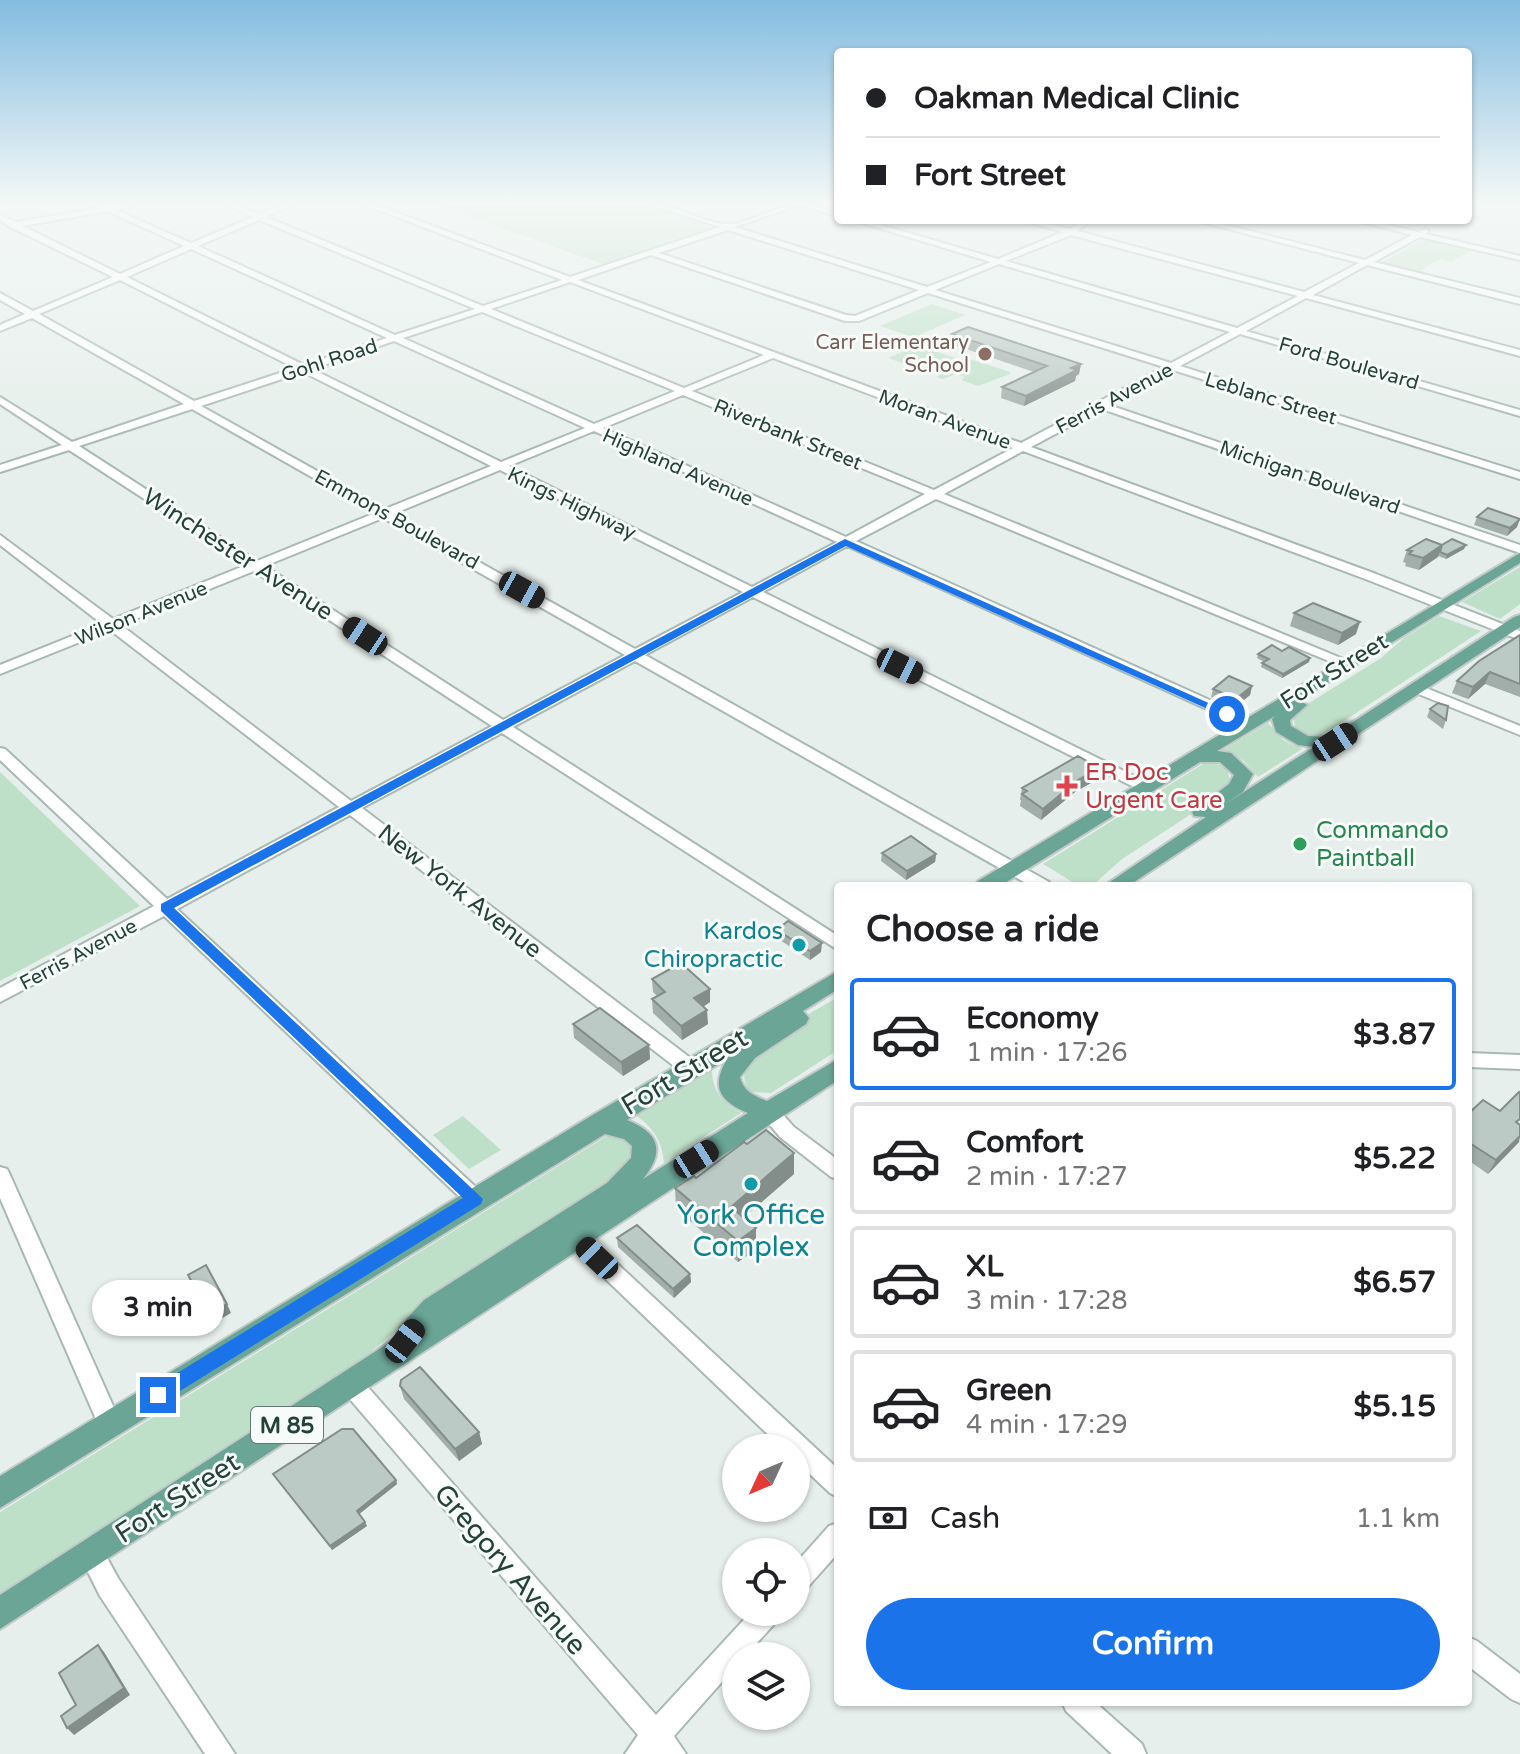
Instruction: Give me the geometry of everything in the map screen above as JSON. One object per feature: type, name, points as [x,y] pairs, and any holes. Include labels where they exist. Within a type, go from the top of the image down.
[{"type":"main road","name":"Fort Street","points":[[991,882],[1520,557]]},
{"type":"main road","points":[[1120,882],[1323,745],[1512,633],[1520,620]]},
{"type":"main road","points":[[1323,745],[1289,734],[1282,728],[1281,719],[1353,669],[1352,659]]},
{"type":"main road","points":[[1144,865],[1155,843],[1236,788],[1245,778],[1241,768],[1225,757],[1197,756]]},
{"type":"main road","name":"Fort Street","points":[[0,1493],[834,981]]},
{"type":"main road","points":[[770,1113],[735,1098],[727,1078],[730,1067],[742,1055],[834,994]]},
{"type":"main road","name":"Fort Street","points":[[0,1613],[574,1236],[834,1071]]},
{"type":"main road","points":[[395,1355],[434,1309],[616,1190],[638,1172],[645,1158],[645,1145],[637,1133],[627,1127],[599,1123]]},
{"type":"street","points":[[0,328],[97,287]]},
{"type":"street","name":"Kings Highway","points":[[140,287],[1145,787]]},
{"type":"street","name":"Highland Avenue","points":[[280,287],[1249,723]]},
{"type":"street","name":"Riverbank Street","points":[[428,287],[935,494],[1352,659]]},
{"type":"street","name":"Gohl Road","points":[[0,469],[549,287]]},
{"type":"street","name":"Moran Avenue","points":[[588,287],[1442,604],[1512,633]]},
{"type":"street","points":[[755,287],[853,319],[935,287]]},
{"type":"street","name":"Leblanc Street","points":[[917,287],[1520,476]]},
{"type":"street","name":"Ford Boulevard","points":[[1086,287],[1520,413]]},
{"type":"street","points":[[1276,287],[1520,353]]},
{"type":"street","name":"Ferris Avenue","points":[[0,996],[1321,287]]},
{"type":"street","points":[[1464,287],[1520,301]]},
{"type":"street","name":"Emmons Boulevard","points":[[0,296],[1036,882]]},
{"type":"street","points":[[0,310],[14,304]]},
{"type":"street","name":"Wilson Avenue","points":[[0,670],[772,355]]},
{"type":"street","name":"Winchester Avenue","points":[[0,400],[834,941]]},
{"type":"street","name":"Michigan Boulevard","points":[[1100,405],[1520,549]]},
{"type":"street","name":"New York Avenue","points":[[0,539],[690,1068]]},
{"type":"street","points":[[1416,688],[1520,731]]},
{"type":"street","points":[[0,752],[475,1199]]},
{"type":"street","points":[[1472,1060],[1520,1062]]},
{"type":"street","points":[[770,1113],[787,1132],[834,1168]]},
{"type":"street","points":[[0,1175],[110,1425]]},
{"type":"street","points":[[574,1236],[834,1481]]},
{"type":"street","name":"Gregory Avenue","points":[[351,1384],[655,1748]]},
{"type":"street","points":[[810,1566],[834,1539]]},
{"type":"street","points":[[91,1554],[109,1587],[221,1754]]},
{"type":"street","points":[[655,1748],[756,1626]]},
{"type":"street","points":[[1472,1653],[1520,1690]]},
{"type":"street","points":[[1079,1706],[1132,1754]]},
{"type":"green space","points":[[932,304],[965,315],[914,337],[880,326]]},
{"type":"green space","points":[[918,345],[955,358],[925,371],[888,358]]},
{"type":"green space","points":[[970,359],[1010,374],[978,386],[961,380],[965,377],[956,374],[943,379],[936,377]]},
{"type":"green space","points":[[1520,567],[1520,604],[1500,619],[1462,602]]},
{"type":"green space","points":[[1439,616],[1481,631],[1321,736],[1308,737],[1296,731],[1293,716],[1298,710],[1381,658],[1404,638]]},
{"type":"green space","points":[[1268,723],[1283,740],[1302,749],[1258,777],[1243,760],[1223,750]]},
{"type":"green space","points":[[1206,762],[1226,766],[1231,784],[1216,798],[1122,859],[1096,882],[1072,882],[1043,864]]},
{"type":"green space","points":[[0,772],[140,906],[0,981]]},
{"type":"green space","points":[[834,999],[834,1053],[771,1093],[751,1092],[744,1078],[747,1064],[758,1051],[792,1024]]},
{"type":"green space","points":[[712,1069],[719,1095],[741,1113],[664,1163],[656,1136],[637,1116]]},
{"type":"green space","points":[[463,1116],[501,1150],[469,1169],[433,1135]]},
{"type":"green space","points":[[607,1136],[626,1140],[631,1147],[627,1170],[418,1313],[362,1359],[0,1594],[0,1512]]},
{"type":"building","points":[[968,327],[1081,364],[1071,368],[1077,370],[1026,396],[1002,387],[1047,366],[952,334]]},
{"type":"building","points":[[1488,508],[1520,519],[1510,528],[1477,517]]},
{"type":"building","points":[[1426,539],[1442,545],[1423,558],[1409,554],[1412,551],[1407,550]]},
{"type":"building","points":[[1452,539],[1466,545],[1447,555],[1440,552],[1442,545]]},
{"type":"building","points":[[1313,603],[1360,622],[1342,633],[1294,613]]},
{"type":"building","points":[[1520,635],[1520,684],[1490,672],[1473,687],[1457,681],[1479,661]]},
{"type":"building","points":[[1272,645],[1282,651],[1289,647],[1310,658],[1283,674],[1262,663],[1269,659],[1258,654]]},
{"type":"building","points":[[1229,676],[1252,686],[1236,699],[1213,689]]},
{"type":"building","points":[[1438,703],[1448,706],[1446,720],[1430,709]]},
{"type":"building","points":[[1078,756],[1099,768],[1078,780],[1043,809],[1022,794],[1027,791],[1022,788]]},
{"type":"building","points":[[911,836],[936,854],[907,871],[882,853]]},
{"type":"building","points":[[788,921],[822,943],[810,951],[777,930]]},
{"type":"building","points":[[681,963],[710,989],[694,998],[707,1010],[681,1026],[652,999],[665,992],[652,979]]},
{"type":"building","points":[[600,1008],[649,1045],[621,1062],[573,1024]]},
{"type":"building","points":[[1520,1093],[1520,1119],[1516,1122],[1520,1125],[1520,1136],[1496,1160],[1472,1145],[1472,1110],[1483,1100],[1500,1111]]},
{"type":"building","points":[[766,1130],[794,1153],[731,1207],[756,1228],[738,1241],[675,1188],[694,1176],[696,1178],[744,1142],[747,1144]]},
{"type":"building","points":[[637,1225],[690,1274],[673,1289],[617,1238]]},
{"type":"building","points":[[206,1265],[227,1304],[209,1314],[188,1275]]},
{"type":"building","points":[[420,1367],[479,1432],[455,1449],[400,1386],[401,1380]]},
{"type":"building","points":[[342,1429],[353,1429],[396,1480],[357,1511],[365,1522],[330,1546],[273,1474]]},
{"type":"building","points":[[98,1645],[124,1688],[67,1728],[61,1716],[76,1705],[59,1673]]},
{"type":"place","name":"Carr Elementary School","points":[[985,354]]},
{"type":"place","name":"ER Doc Urgent Care","points":[[1067,786]]},
{"type":"place","name":"Commando Paintball","points":[[1300,844]]},
{"type":"place","name":"Kardos Chiropractic","points":[[799,945]]},
{"type":"place","name":"York Office Complex","points":[[751,1184]]},
{"type":"route","points":[[158,1395],[475,1199],[165,908],[845,542],[1227,714]]}]
